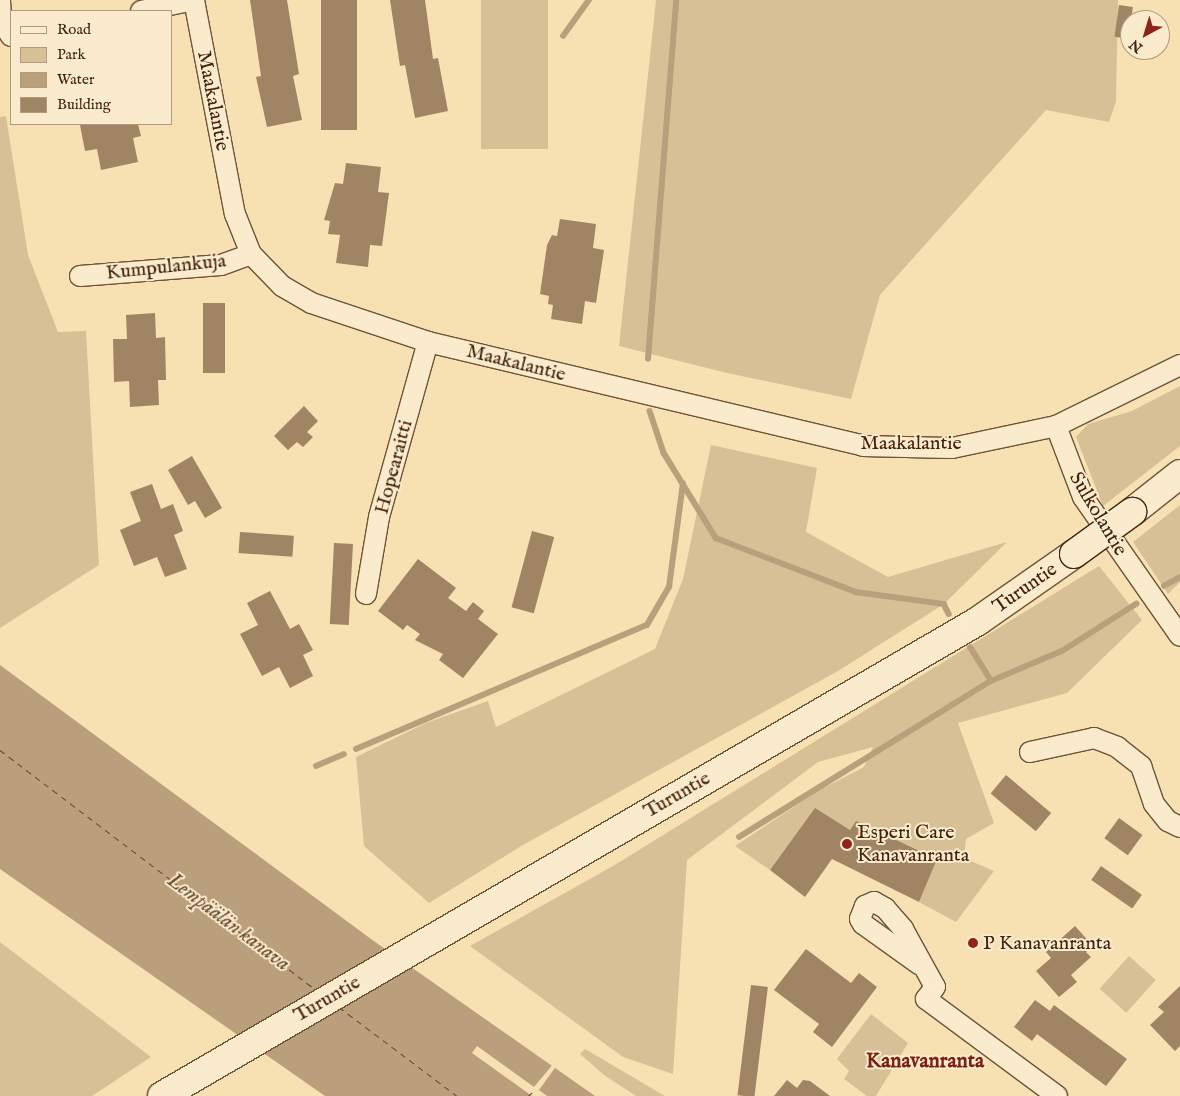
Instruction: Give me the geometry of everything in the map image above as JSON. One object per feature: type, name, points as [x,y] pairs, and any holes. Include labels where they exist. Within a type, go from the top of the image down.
[{"type":"main road","name":"Turuntie","points":[[173,1090],[473,913],[978,621],[1132,512],[1180,474]]},
{"type":"street","points":[[0,0],[0,20],[10,35]]},
{"type":"street","points":[[146,10],[194,0]]},
{"type":"street","name":"Maakalantie","points":[[194,0],[235,214],[251,254],[282,286],[310,303],[428,342],[863,446],[952,448],[1056,426]]},
{"type":"street","name":"Kumpulankuja","points":[[80,276],[220,265],[251,254]]},
{"type":"street","name":"Hopearaitti","points":[[366,594],[379,517],[428,342]]},
{"type":"street","points":[[1056,426],[1180,365]]},
{"type":"street","name":"Sulkolantie","points":[[1056,426],[1083,497],[1180,636]]},
{"type":"street","points":[[1030,752],[1094,738],[1117,747],[1141,766],[1154,804],[1168,821],[1180,827]]},
{"type":"street","points":[[919,964],[935,987],[926,999],[1057,1096]]},
{"type":"green space","points":[[481,0],[548,0],[548,149],[481,149]]},
{"type":"green space","points":[[656,0],[1118,0],[1116,101],[1109,122],[1046,110],[880,295],[851,399],[727,373],[619,346]]},
{"type":"green space","points":[[6,116],[28,255],[58,332],[86,331],[99,565],[0,628],[0,117]]},
{"type":"green space","points":[[1180,386],[1180,446],[1103,506],[1076,437],[1088,424],[1132,411]]},
{"type":"green space","points":[[711,445],[817,468],[806,532],[888,577],[1007,542],[944,604],[838,671],[523,845],[429,903],[364,846],[356,757],[426,723],[488,701],[496,727],[655,649],[683,579]]},
{"type":"green space","points":[[1180,505],[1180,582],[1168,594],[1133,542]]},
{"type":"green space","points":[[1099,566],[1142,620],[1067,693],[958,723],[994,823],[966,839],[964,858],[994,871],[956,922],[919,902],[937,858],[856,822],[850,830],[815,809],[770,870],[735,846],[818,791],[864,767],[873,747],[818,762],[687,860],[673,1074],[623,1057],[470,946],[613,866]]},
{"type":"green space","points":[[0,942],[151,1057],[92,1096],[0,1096]]},
{"type":"green space","points":[[1129,956],[1156,980],[1126,1013],[1100,989]]},
{"type":"green space","points":[[871,1014],[908,1043],[876,1096],[867,1096],[844,1079],[849,1071],[837,1059]]},
{"type":"green space","points":[[585,1049],[665,1096],[636,1096],[604,1075],[580,1054]]},
{"type":"water","name":"Lempäälän kanava","points":[[0,665],[371,939],[595,1096],[325,1096],[0,869]]},
{"type":"pier","points":[[477,1046],[534,1087],[554,1063],[557,1065],[539,1090],[547,1096],[532,1096],[472,1053]]},
{"type":"building","points":[[250,0],[287,0],[299,74],[293,76],[302,120],[267,127],[256,77],[261,76]]},
{"type":"building","points":[[321,0],[357,0],[357,130],[321,130]]},
{"type":"building","points":[[390,0],[425,0],[433,59],[438,58],[448,111],[415,118],[405,65],[400,66]]},
{"type":"building","points":[[1119,5],[1133,7],[1132,10],[1120,10],[1120,37],[1115,37]]},
{"type":"building","points":[[80,125],[138,125],[141,136],[133,138],[138,162],[101,170],[97,149],[85,151]]},
{"type":"building","points":[[346,163],[381,167],[378,192],[389,193],[382,246],[370,245],[368,267],[336,263],[340,235],[328,234],[330,221],[324,220],[335,183],[343,184]]},
{"type":"building","points":[[560,219],[596,224],[593,248],[604,250],[596,303],[585,301],[582,324],[551,319],[553,305],[548,304],[549,296],[540,294],[547,245],[552,235],[557,236]]},
{"type":"building","points":[[203,303],[225,303],[225,373],[203,373]]},
{"type":"building","points":[[155,313],[156,338],[165,337],[166,380],[158,380],[159,405],[130,407],[129,381],[114,382],[113,339],[127,339],[126,315]]},
{"type":"building","points":[[304,406],[318,421],[307,432],[313,437],[303,447],[297,442],[288,450],[274,436]]},
{"type":"building","points":[[192,456],[222,508],[205,518],[195,501],[188,505],[168,470]]},
{"type":"building","points":[[152,484],[161,509],[173,504],[183,531],[174,535],[187,569],[165,577],[157,557],[134,566],[120,530],[141,521],[130,492]]},
{"type":"building","points":[[532,531],[554,537],[534,613],[512,607]]},
{"type":"building","points":[[240,532],[294,536],[292,557],[239,553]]},
{"type":"building","points":[[334,543],[353,544],[349,625],[330,624]]},
{"type":"building","points":[[418,559],[456,588],[448,598],[466,611],[473,602],[484,611],[478,619],[498,634],[463,678],[439,660],[443,654],[415,640],[420,634],[407,625],[403,630],[378,611]]},
{"type":"building","points":[[270,591],[290,629],[299,624],[313,650],[303,655],[313,676],[290,688],[279,667],[262,676],[240,634],[258,625],[247,603]]},
{"type":"building","points":[[1006,775],[1051,813],[1036,831],[991,793]]},
{"type":"building","name":"Esperi Care Kanavanranta","points":[[815,808],[850,830],[856,821],[937,859],[919,902],[832,859],[805,897],[770,870]]},
{"type":"building","points":[[1119,818],[1142,835],[1128,855],[1104,838]]},
{"type":"building","points":[[1101,866],[1142,895],[1132,909],[1091,880]]},
{"type":"building","points":[[1075,926],[1093,946],[1086,952],[1091,957],[1071,975],[1077,982],[1059,997],[1036,971],[1051,958],[1046,952]]},
{"type":"building","points":[[806,949],[851,983],[859,973],[877,987],[832,1047],[813,1032],[819,1024],[774,990]]},
{"type":"building","points":[[751,985],[768,987],[754,1096],[737,1095]]},
{"type":"building","points":[[1180,986],[1180,1046],[1175,1051],[1150,1025],[1164,1012],[1158,1007]]},
{"type":"building","points":[[1035,1000],[1050,1011],[1054,1005],[1127,1059],[1106,1086],[1037,1034],[1032,1041],[1014,1027]]},
{"type":"building","points":[[787,1080],[797,1088],[803,1080],[810,1081],[830,1096],[774,1096]]},
{"type":"waterway","points":[[563,36],[589,0]]},
{"type":"waterway","points":[[648,359],[676,0]]},
{"type":"waterway","points":[[650,411],[664,453],[716,538],[856,592],[944,604],[949,614]]},
{"type":"waterway","points":[[356,749],[647,625],[669,587],[683,484]]},
{"type":"waterway","points":[[1164,586],[1180,577]]},
{"type":"waterway","points":[[991,681],[1062,651],[1136,604]]},
{"type":"waterway","points":[[739,837],[991,681],[970,648]]},
{"type":"waterway","points":[[316,766],[344,754]]},
{"type":"ferry route","points":[[0,750],[318,991]]},
{"type":"ferry route","points":[[339,1007],[457,1096]]},
{"type":"ferry route","points":[[528,1096],[533,1092]]},
{"type":"place","name":"Esperi Care Kanavanranta","points":[[847,844]]},
{"type":"place","name":"P Kanavanranta","points":[[973,943]]},
{"type":"district","name":"Kanavanranta","points":[[925,1062]]}]
